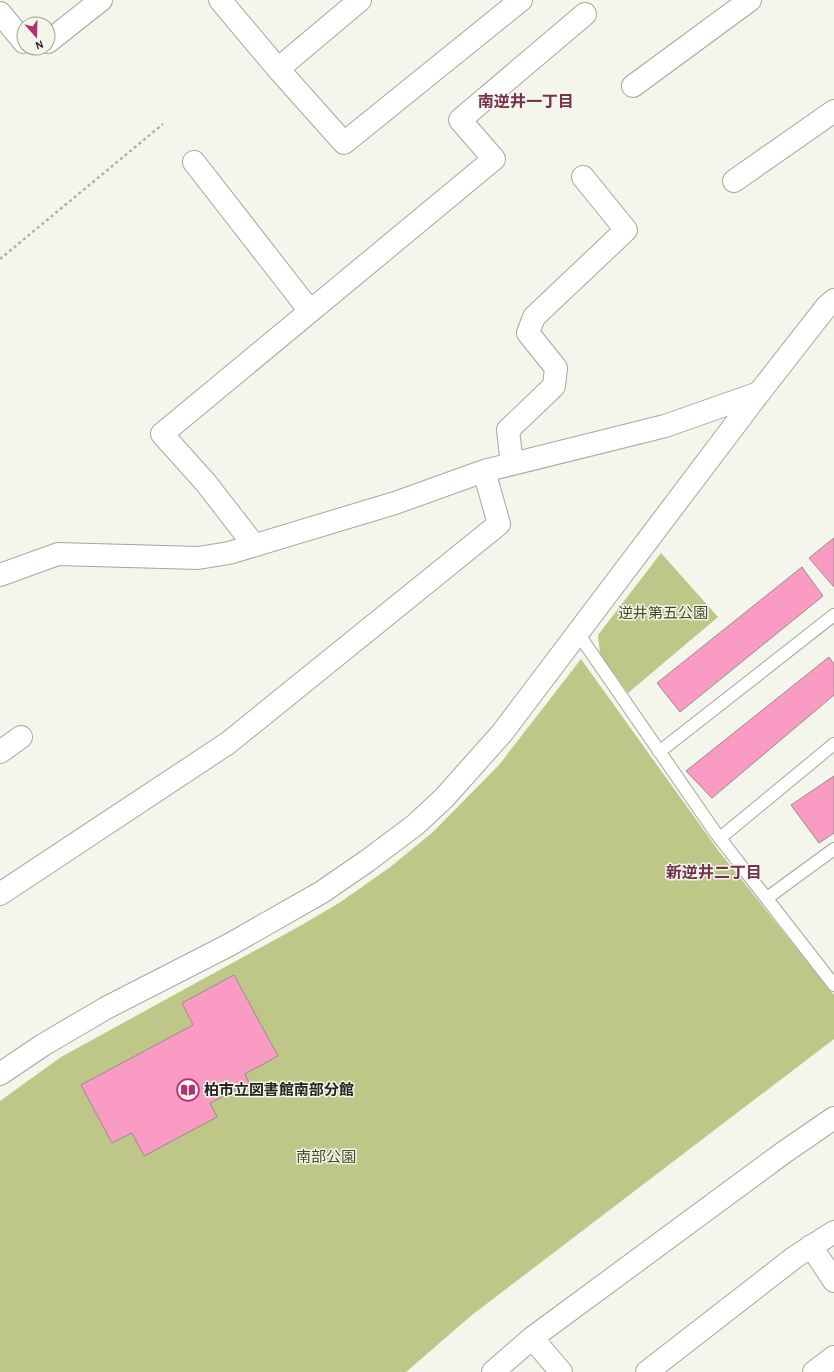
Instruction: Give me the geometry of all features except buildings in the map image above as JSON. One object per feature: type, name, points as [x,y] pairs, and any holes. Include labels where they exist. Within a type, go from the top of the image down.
[{"type":"street","points":[[56,36],[101,0]]},
{"type":"street","points":[[220,0],[278,69],[344,143],[520,0]]},
{"type":"street","points":[[278,69],[360,0]]},
{"type":"street","points":[[633,86],[750,0]]},
{"type":"street","points":[[0,13],[16,32]]},
{"type":"street","points":[[254,545],[206,483],[162,434],[494,159],[460,120],[585,14]]},
{"type":"street","points":[[734,181],[834,111]]},
{"type":"street","points":[[194,162],[310,311]]},
{"type":"street","points":[[512,464],[508,430],[554,386],[556,368],[528,333],[534,317],[626,230],[583,176]]},
{"type":"street","points":[[0,1074],[43,1045],[106,1008],[229,945],[322,892],[415,825],[444,798],[502,733],[759,393],[827,306],[834,300]]},
{"type":"street","points":[[0,576],[58,554],[198,558],[229,553],[395,503],[484,471],[664,426],[759,393]]},
{"type":"street","points":[[0,894],[228,743],[499,524],[484,471]]},
{"type":"street","points":[[0,752],[21,738]]},
{"type":"street","points":[[493,1372],[532,1338],[783,1153],[834,1118]]},
{"type":"street","points":[[647,1372],[795,1257],[834,1232]]},
{"type":"street","points":[[811,1246],[834,1281]]},
{"type":"street","points":[[532,1338],[561,1372]]},
{"type":"street","points":[[814,1372],[834,1356]]},
{"type":"lane","points":[[659,752],[834,615]]},
{"type":"lane","points":[[577,632],[720,838],[834,985]]},
{"type":"lane","points":[[720,838],[834,744]]},
{"type":"lane","points":[[767,898],[834,849]]},
{"type":"path","points":[[0,259],[162,124]]},
{"type":"green space","name":"逆井第五公園","points":[[661,553],[718,617],[628,693],[600,654],[598,635]]},
{"type":"green space","name":"南部公園","points":[[581,659],[718,850],[834,995],[834,1039],[472,1315],[406,1372],[0,1372],[0,1101],[61,1057],[300,926],[339,903],[389,868],[433,832],[499,765]]},
{"type":"place","name":"柏市立図書館南部分館","points":[[188,1090]]},
{"type":"district","name":"南逆井一丁目","points":[[526,102]]},
{"type":"district","name":"新逆井二丁目","points":[[714,873]]}]
